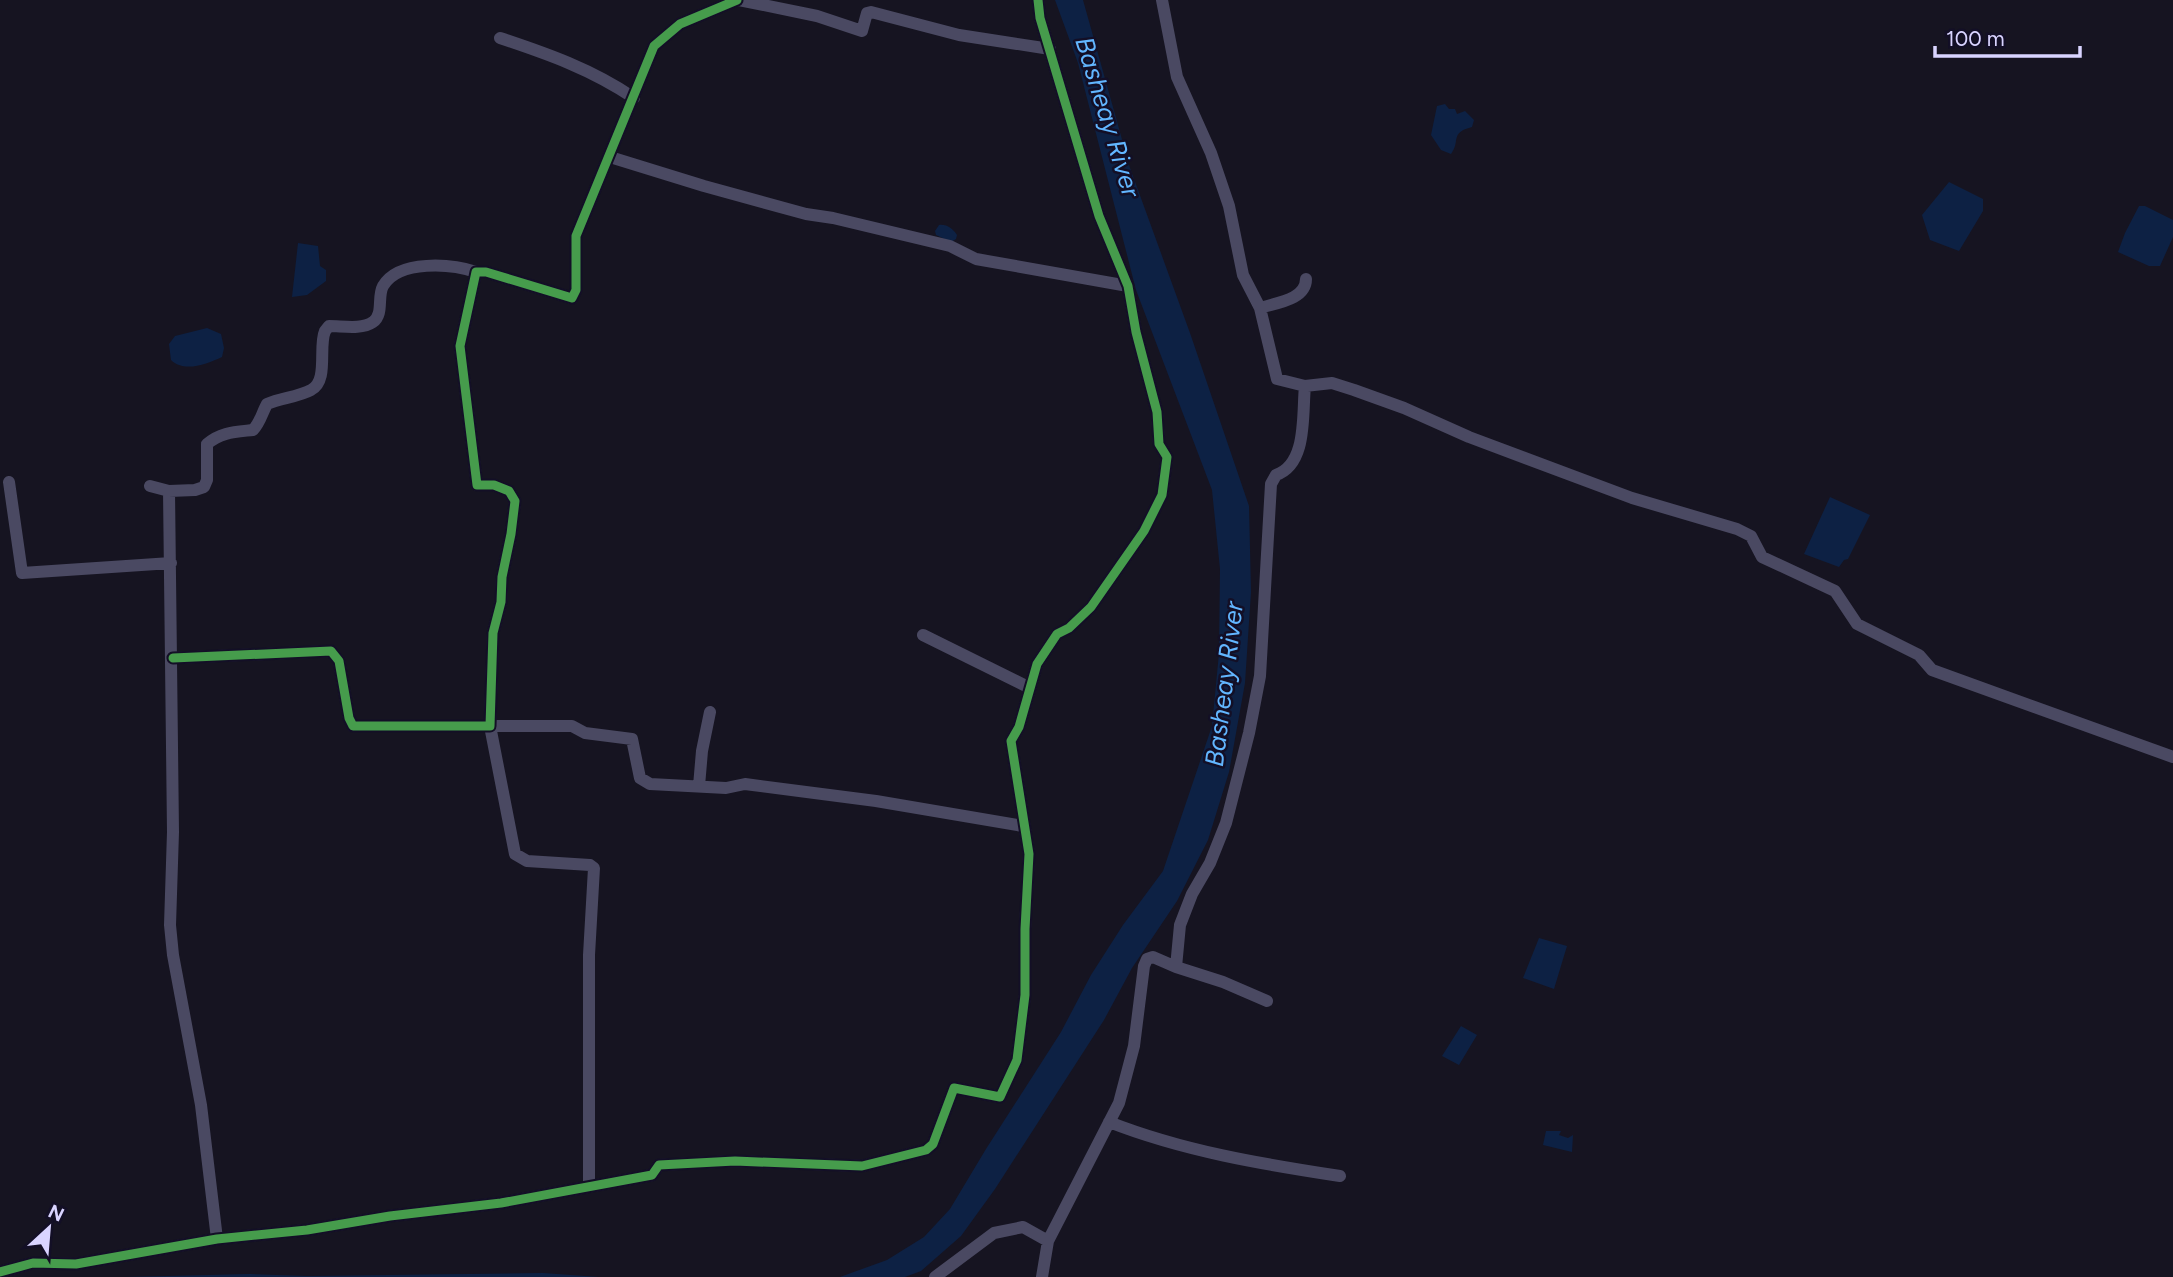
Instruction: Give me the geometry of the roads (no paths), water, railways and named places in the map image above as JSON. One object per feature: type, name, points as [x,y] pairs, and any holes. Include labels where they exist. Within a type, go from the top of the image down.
[{"type":"street","points":[[150,486],[169,491],[204,487],[207,480],[207,444],[223,433],[253,430],[259,424],[267,404],[318,385],[325,331],[329,326],[362,326],[374,321],[379,314],[383,286],[398,272],[422,266],[457,266],[572,298],[576,290],[576,236],[654,46],[680,24],[738,0],[817,16],[862,31],[867,13],[871,12],[959,35],[1050,49]]},
{"type":"street","points":[[0,1272],[33,1263],[76,1264],[217,1239],[307,1230],[390,1216],[501,1203],[652,1175],[659,1165],[734,1161],[862,1166],[926,1150],[933,1144],[954,1088],[1000,1097],[1017,1060],[1025,995],[1029,854],[1011,741],[1019,727],[1028,687],[1037,664],[1057,634],[1069,628],[1091,607],[1144,531],[1163,495],[1167,457],[1159,444],[1157,412],[1136,332],[1128,286],[1099,216],[1040,18],[1038,0]]},
{"type":"street","points":[[1162,0],[1177,77],[1211,153],[1229,206],[1243,275],[1259,307],[1277,379],[1305,386],[1332,383],[1354,390],[1404,408],[1469,437],[1632,498],[1737,529],[1751,536],[1762,557],[1835,591],[1857,624],[1919,655],[1932,670],[2173,757]]},
{"type":"street","points":[[500,38],[549,54],[603,77],[634,98]]},
{"type":"street","points":[[610,157],[806,214],[950,246],[976,259],[1128,286]]},
{"type":"street","points":[[476,272],[460,346],[477,485],[494,485],[509,491],[515,501],[502,577],[501,602],[493,633],[490,726],[515,854],[527,862],[590,865],[594,868],[589,954],[589,1186]]},
{"type":"street","points":[[1259,307],[1300,294],[1306,286],[1306,279]]},
{"type":"street","points":[[1176,967],[1180,925],[1226,824],[1249,733],[1260,676],[1271,484],[1276,475],[1286,472],[1291,466],[1300,446],[1305,386]]},
{"type":"street","points":[[9,482],[22,573],[171,563]]},
{"type":"street","points":[[169,491],[173,658],[170,925],[173,955],[201,1105],[217,1239]]},
{"type":"street","points":[[923,635],[1028,687]]},
{"type":"street","points":[[173,658],[331,651],[339,661],[349,718],[354,726],[572,726],[585,733],[632,738],[640,778],[643,781],[726,788],[745,784],[876,801],[1023,826]]},
{"type":"street","points":[[699,786],[702,751],[710,712]]},
{"type":"street","points":[[1042,1277],[1048,1241],[1119,1103],[1134,1046],[1142,977],[1147,959],[1153,957],[1267,1001]]},
{"type":"street","points":[[1109,1122],[1152,1139],[1251,1162],[1340,1176]]},
{"type":"street","points":[[935,1277],[994,1233],[1023,1227],[1048,1241]]},
{"type":"water","name":"Basheay River","points":[[1055,0],[1083,0],[1130,168],[1249,506],[1251,592],[1245,683],[1229,772],[1208,840],[1177,901],[1132,968],[1104,1020],[995,1189],[961,1236],[921,1271],[905,1277],[840,1277],[887,1260],[924,1237],[950,1209],[1061,1032],[1091,975],[1123,925],[1163,871],[1212,726],[1219,653],[1220,569],[1212,490],[1136,290],[1078,63]]},
{"type":"water","points":[[1445,104],[1449,109],[1455,109],[1457,114],[1465,111],[1474,120],[1472,127],[1460,132],[1451,154],[1441,150],[1431,135],[1437,106]]},
{"type":"water","points":[[1949,182],[1983,199],[1983,211],[1959,251],[1930,240],[1922,215]]},
{"type":"water","points":[[2139,206],[2145,206],[2173,220],[2173,237],[2160,266],[2149,266],[2118,252]]},
{"type":"water","points":[[939,225],[952,229],[957,235],[956,239],[951,242],[936,235],[935,231]]},
{"type":"water","points":[[298,243],[318,246],[320,266],[326,270],[326,281],[307,295],[292,297]]},
{"type":"water","points":[[207,328],[221,334],[224,348],[222,357],[189,367],[171,360],[169,344],[175,336]]},
{"type":"water","points":[[1830,497],[1870,515],[1848,559],[1839,567],[1804,554]]},
{"type":"water","points":[[1539,938],[1567,946],[1554,989],[1523,978]]},
{"type":"water","points":[[1461,1026],[1477,1035],[1459,1065],[1442,1056]]},
{"type":"water","points":[[1546,1131],[1561,1131],[1559,1135],[1568,1138],[1573,1135],[1572,1152],[1543,1145]]},
{"type":"water","points":[[543,1273],[599,1277],[124,1277],[250,1274],[308,1276]]}]
